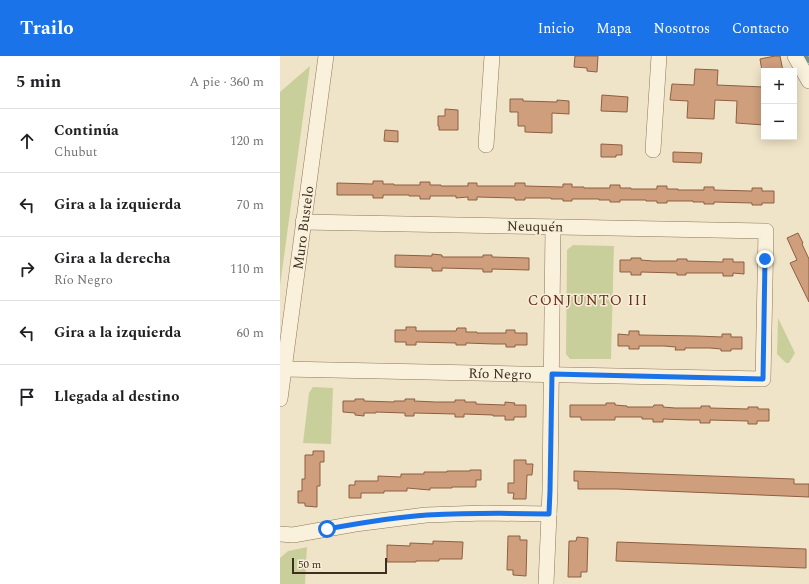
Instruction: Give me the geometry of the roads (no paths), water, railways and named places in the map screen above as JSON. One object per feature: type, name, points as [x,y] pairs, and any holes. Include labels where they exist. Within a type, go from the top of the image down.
[{"type":"street","name":"Muro Bustelo","points":[[280,399],[326,56]]},
{"type":"street","points":[[486,145],[492,56]]},
{"type":"street","points":[[653,150],[660,56]]},
{"type":"street","points":[[795,56],[809,81]]},
{"type":"street","name":"Neuquén","points":[[303,222],[766,231],[763,379]]},
{"type":"street","points":[[546,584],[550,491],[553,227]]},
{"type":"street","name":"Río Negro","points":[[284,369],[763,379]]},
{"type":"street","points":[[280,534],[293,535],[355,524],[426,515],[484,513],[549,514]]},
{"type":"waterway","points":[[806,56],[809,61]]},
{"type":"district","name":"CONJUNTO III","points":[[588,300]]}]
